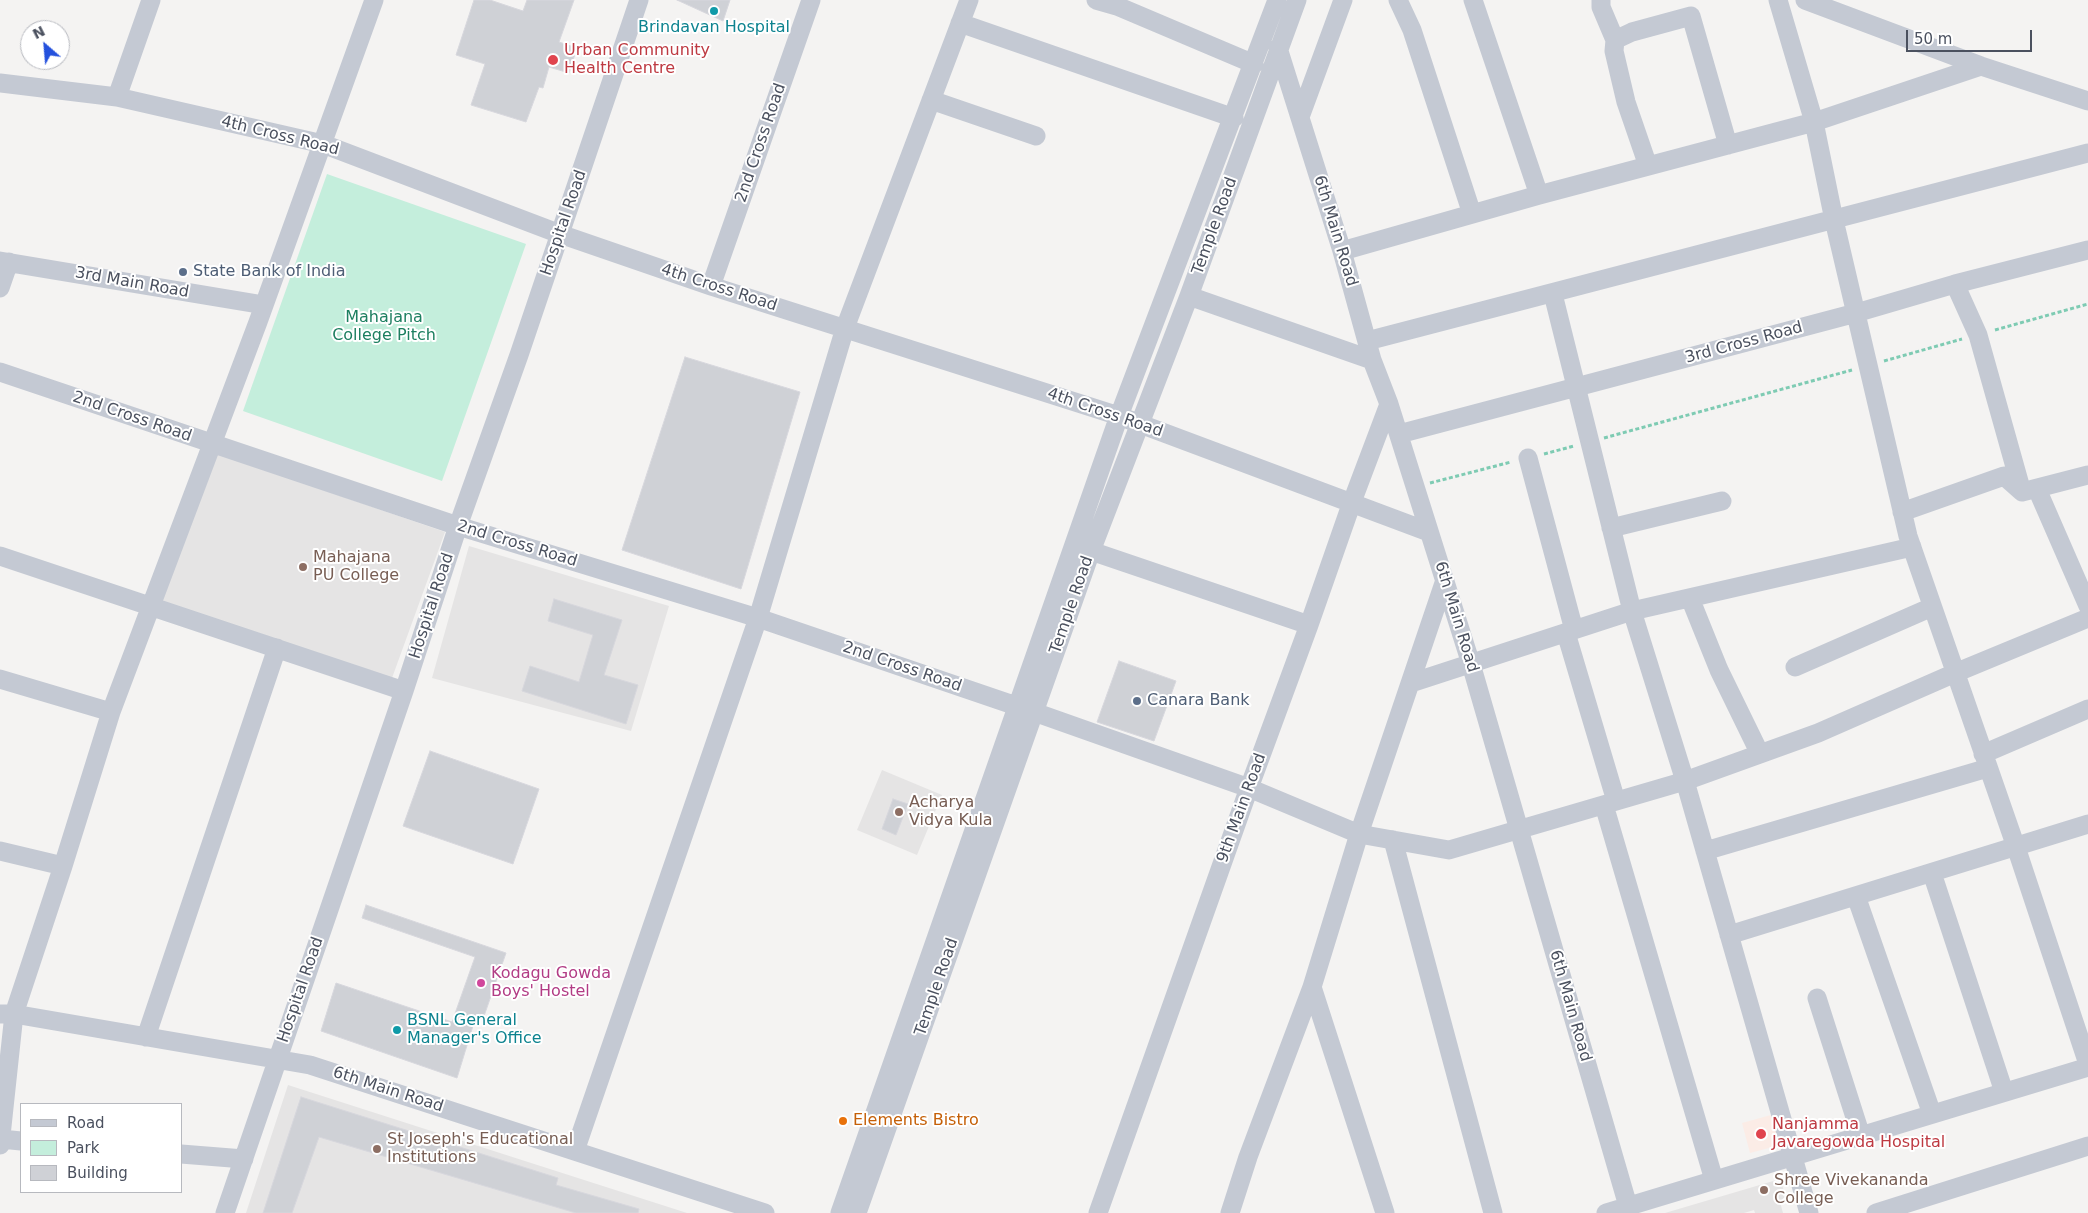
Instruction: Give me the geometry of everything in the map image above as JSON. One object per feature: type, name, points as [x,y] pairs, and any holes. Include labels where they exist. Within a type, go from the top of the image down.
[{"type":"street","points":[[116,97],[150,0]]},
{"type":"street","points":[[20,1141],[0,1142],[7,1014],[63,866],[111,712],[264,305],[374,0]]},
{"type":"street","name":"Hospital Road","points":[[225,1213],[639,0]]},
{"type":"street","name":"2nd Cross Road","points":[[711,286],[811,0]]},
{"type":"street","points":[[575,1151],[758,618],[845,328],[969,0]]},
{"type":"street","points":[[1096,0],[1117,6],[1254,64]]},
{"type":"street","name":"Temple Road","points":[[840,1213],[1119,416],[1278,0]]},
{"type":"street","name":"Temple Road","points":[[857,1213],[1091,551],[1189,296],[1297,0]]},
{"type":"street","points":[[1300,117],[1343,0]]},
{"type":"street","points":[[1398,0],[1412,30],[1472,214]]},
{"type":"street","points":[[1473,0],[1539,195]]},
{"type":"street","points":[[1601,0],[1601,8],[1615,40],[1614,51],[1626,102],[1648,166]]},
{"type":"street","points":[[1606,1213],[1629,1210],[1714,1180],[2088,1065],[2016,847],[1912,547],[1902,512],[1834,220],[1814,122],[1778,0]]},
{"type":"street","points":[[1805,0],[1981,66],[2088,101]]},
{"type":"street","points":[[1615,40],[1632,32],[1691,16],[1728,145]]},
{"type":"street","points":[[960,23],[1234,118]]},
{"type":"street","name":"6th Main Road","points":[[1269,26],[1279,50],[1342,251],[1372,360],[1399,434],[1471,664],[1629,1210]]},
{"type":"street","points":[[1342,251],[1539,195],[1814,122],[1981,66]]},
{"type":"street","name":"4th Cross Road","points":[[0,83],[116,97],[323,144],[560,234],[711,286],[1119,416],[1429,532]]},
{"type":"street","points":[[931,100],[1036,136]]},
{"type":"street","points":[[1367,341],[2088,153]]},
{"type":"street","name":"3rd Cross Road","points":[[1399,434],[2088,250]]},
{"type":"street","points":[[0,288],[5,262]]},
{"type":"street","name":"3rd Main Road","points":[[5,262],[264,305]]},
{"type":"street","points":[[1955,284],[1978,335],[2029,491],[2086,620]]},
{"type":"street","points":[[1552,294],[1632,611],[1685,781],[1809,1213]]},
{"type":"street","points":[[1189,296],[1372,360]]},
{"type":"street","name":"2nd Cross Road","points":[[0,372],[458,526],[758,618],[1249,788],[1359,834],[1449,850],[1685,781],[1760,754],[1818,733],[1955,673],[2086,620]]},
{"type":"street","name":"9th Main Road","points":[[1098,1213],[1249,788],[1389,404]]},
{"type":"street","points":[[1528,458],[1610,803],[1714,1180]]},
{"type":"street","points":[[1902,512],[2004,476],[2029,491],[2088,476]]},
{"type":"street","points":[[1611,528],[1722,501]]},
{"type":"street","points":[[1411,683],[1632,611],[1912,547]]},
{"type":"street","points":[[1091,551],[1309,625]]},
{"type":"street","points":[[0,556],[404,691]]},
{"type":"street","points":[[1230,1213],[1248,1157],[1312,986],[1359,834],[1444,580]]},
{"type":"street","points":[[1690,598],[1719,670],[1760,754]]},
{"type":"street","points":[[1795,667],[1932,607]]},
{"type":"street","points":[[146,1037],[277,648]]},
{"type":"street","points":[[0,679],[111,712]]},
{"type":"street","points":[[1705,850],[1986,761],[2088,710]]},
{"type":"street","points":[[1730,935],[2088,824]]},
{"type":"street","points":[[1393,840],[1493,1213]]},
{"type":"street","points":[[0,851],[63,866]]},
{"type":"street","points":[[1932,873],[2004,1092]]},
{"type":"street","points":[[1856,896],[1932,1114]]},
{"type":"street","points":[[1312,986],[1384,1213]]},
{"type":"street","points":[[1816,998],[1861,1136]]},
{"type":"street","name":"6th Main Road","points":[[7,1014],[310,1065],[765,1213]]},
{"type":"street","points":[[1876,1213],[2088,1146]]},
{"type":"street","points":[[182,1154],[244,1159]]},
{"type":"path","points":[[1415,487],[1589,442],[2088,304]]},
{"type":"shaded area","name":"Mahajana PU College","points":[[216,453],[445,532],[392,678],[161,602]]},
{"type":"shaded area","points":[[469,546],[669,606],[631,731],[432,678]]},
{"type":"shaded area","name":"Acharya Vidya Kula","points":[[882,770],[942,795],[917,855],[857,830]]},
{"type":"shaded area","name":"St Joseph's Educational Institutions","points":[[288,1085],[687,1213],[246,1213]]},
{"type":"shaded area","name":"Nanjamma Javaregowda Hospital","points":[[1771,1115],[1780,1145],[1750,1153],[1742,1123]]},
{"type":"shaded area","name":"Shree Vivekananda College","points":[[1780,1179],[1787,1200],[1780,1202],[1783,1213],[1755,1213],[1754,1210],[1744,1213],[1665,1213]]},
{"type":"green space","name":"Mahajana College Pitch","points":[[327,174],[526,244],[442,481],[243,411]]},
{"type":"building","name":"Urban Community Health Centre","points":[[474,0],[490,0],[523,11],[527,0],[574,0],[559,42],[577,48],[569,73],[549,67],[543,88],[539,87],[526,122],[471,105],[485,64],[456,55]]},
{"type":"building","name":"Brindavan Hospital","points":[[677,0],[730,0],[723,21]]},
{"type":"building","points":[[685,357],[800,392],[741,589],[622,550]]},
{"type":"building","points":[[554,599],[622,620],[604,675],[638,685],[626,724],[522,691],[530,666],[579,682],[593,635],[548,621]]},
{"type":"building","name":"Canara Bank","points":[[1119,661],[1176,681],[1154,741],[1097,722]]},
{"type":"building","points":[[430,751],[539,789],[513,864],[403,826]]},
{"type":"building","points":[[893,799],[908,804],[896,835],[882,829]]},
{"type":"building","name":"BSNL General Manager's Office","points":[[366,905],[506,953],[483,1019],[476,1016],[457,1078],[321,1031],[336,983],[452,1022],[475,957],[362,918]]},
{"type":"building","points":[[301,1097],[558,1178],[556,1185],[639,1209],[638,1213],[576,1213],[319,1137],[292,1213],[263,1213]]},
{"type":"place","name":"Brindavan Hospital","points":[[714,11]]},
{"type":"place","name":"Urban Community Health Centre","points":[[553,60]]},
{"type":"place","name":"State Bank of India","points":[[183,272]]},
{"type":"place","name":"Mahajana PU College","points":[[303,567]]},
{"type":"place","name":"Canara Bank","points":[[1137,701]]},
{"type":"place","name":"Acharya Vidya Kula","points":[[899,812]]},
{"type":"place","name":"Kodagu Gowda Boys' Hostel","points":[[481,983]]},
{"type":"place","name":"BSNL General Manager's Office","points":[[397,1030]]},
{"type":"place","name":"Elements Bistro","points":[[843,1121]]},
{"type":"place","name":"Nanjamma Javaregowda Hospital","points":[[1761,1134]]},
{"type":"place","name":"St Joseph's Educational Institutions","points":[[377,1149]]},
{"type":"place","name":"Shree Vivekananda College","points":[[1764,1190]]}]
